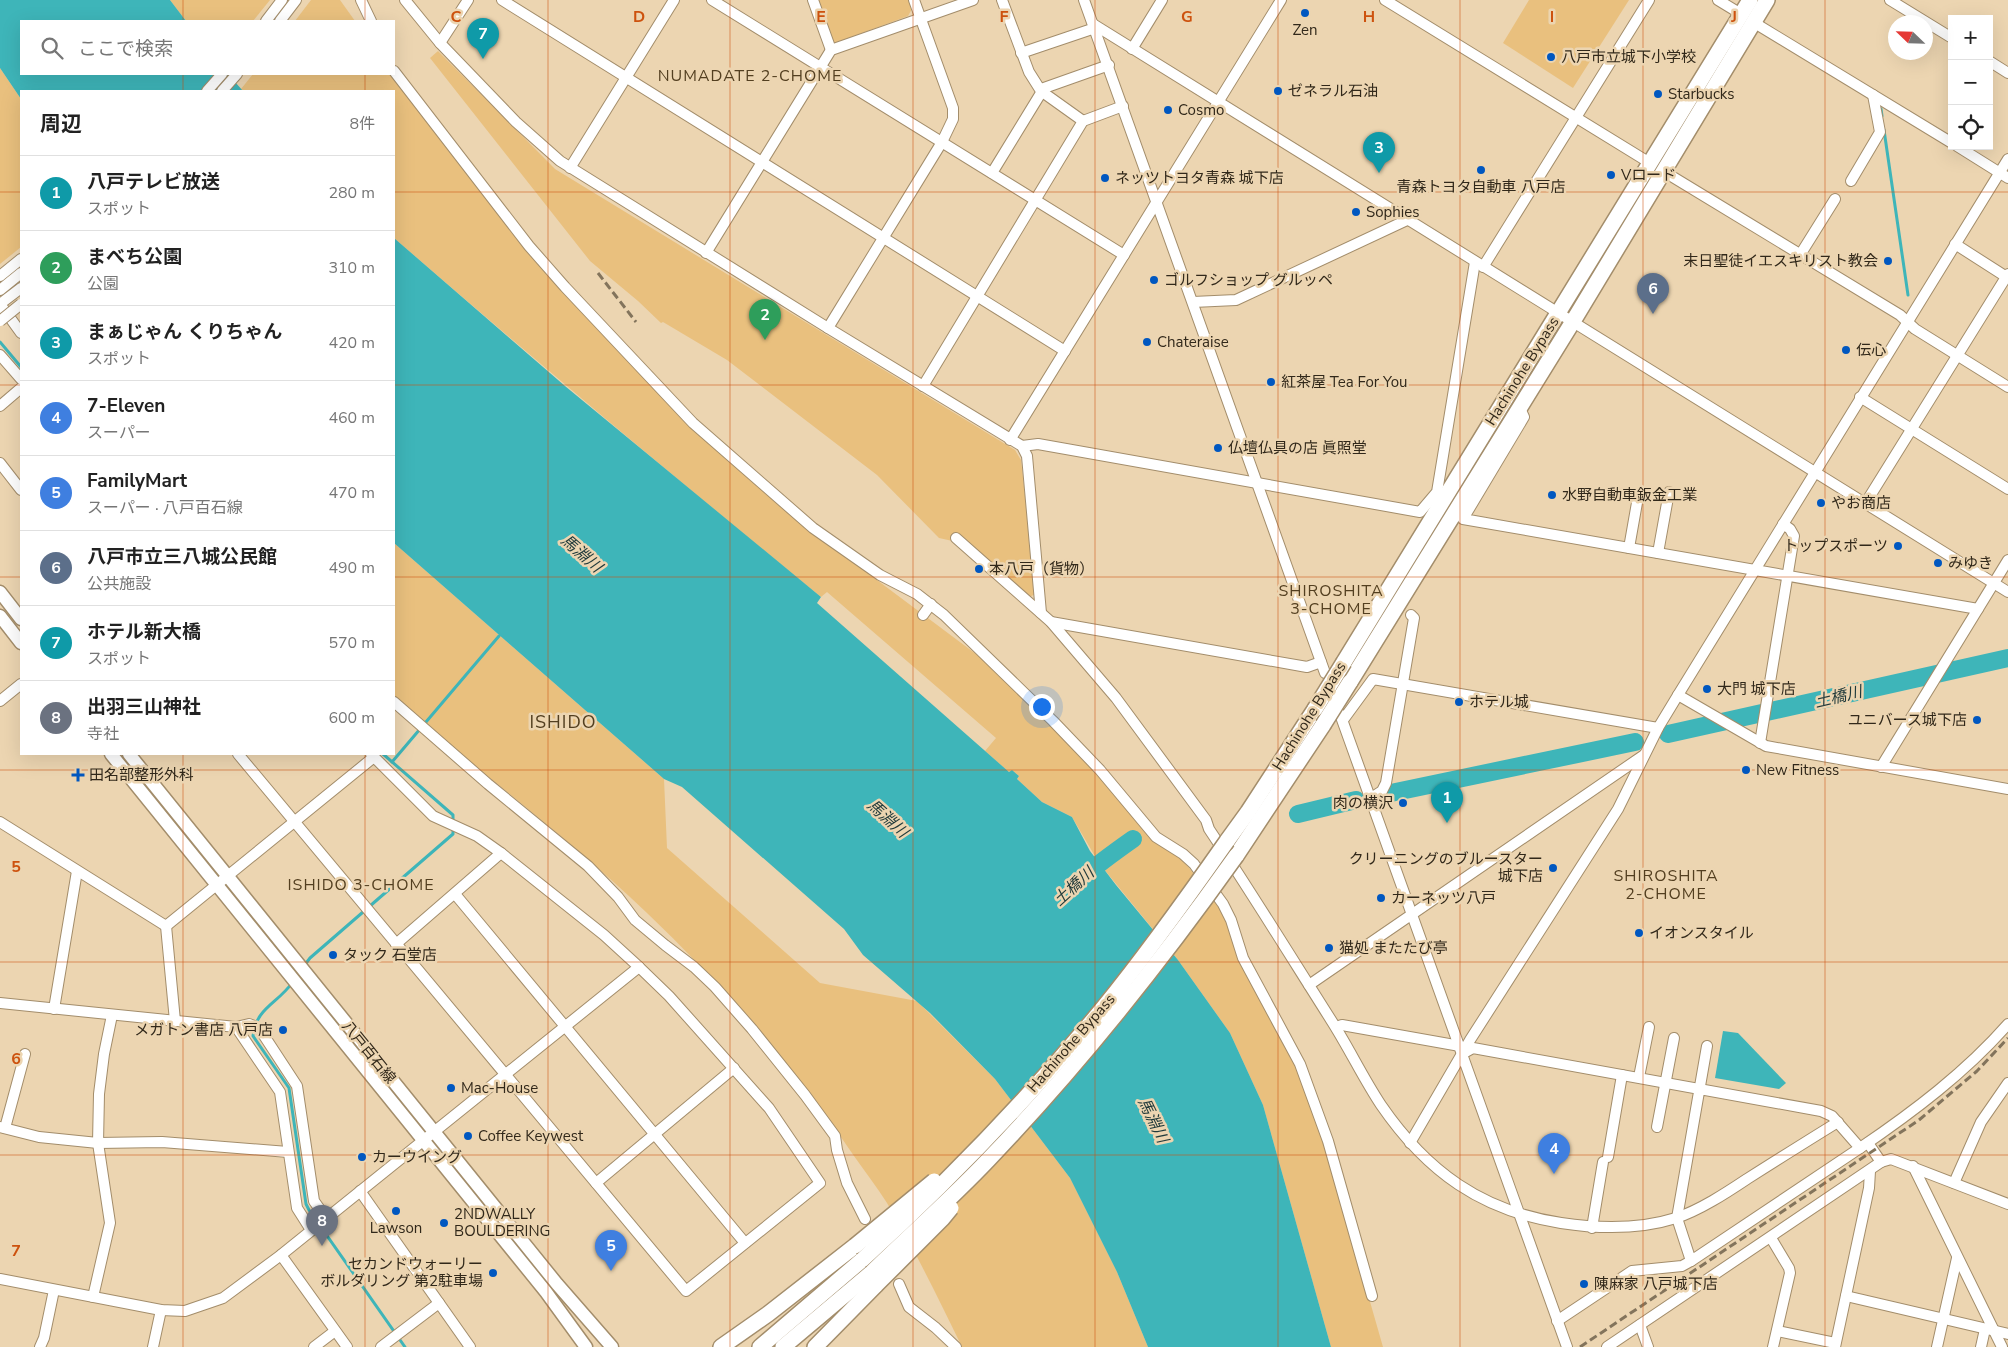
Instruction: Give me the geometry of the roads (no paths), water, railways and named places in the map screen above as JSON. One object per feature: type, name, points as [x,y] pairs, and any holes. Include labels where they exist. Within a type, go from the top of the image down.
[{"type":"highway","name":"Hachinohe Bypass","points":[[1747,18],[1750,0]]},
{"type":"highway","name":"Hachinohe Bypass","points":[[760,1347],[870,1272],[942,1219],[987,1162],[1105,1030],[1182,932],[1236,856],[1350,682],[1572,323],[1657,167],[1747,18],[1767,0]]},
{"type":"highway","name":"Hachinohe Bypass","points":[[783,1347],[870,1272],[923,1204],[992,1133],[1103,1008],[1168,926],[1248,812],[1315,709],[1558,314],[1657,167]]},
{"type":"highway","points":[[721,1347],[768,1314],[992,1133]]},
{"type":"highway","points":[[815,1347],[870,1272]]},
{"type":"main road","points":[[0,592],[20,618]]},
{"type":"main road","points":[[0,616],[20,642]]},
{"type":"main road","name":"八戸百石線","points":[[112,755],[546,1292],[586,1347]]},
{"type":"main road","name":"八戸百石線","points":[[130,755],[557,1284],[612,1347]]},
{"type":"street","points":[[267,20],[282,0]]},
{"type":"street","points":[[281,20],[296,0]]},
{"type":"street","points":[[361,0],[371,20]]},
{"type":"street","points":[[405,0],[440,43],[516,122],[570,168],[1022,446],[1028,456],[1041,613]]},
{"type":"street","points":[[440,43],[468,0]]},
{"type":"street","points":[[502,0],[1065,351]]},
{"type":"street","points":[[570,168],[674,0]]},
{"type":"street","points":[[712,0],[1124,254]]},
{"type":"street","points":[[813,0],[831,50]]},
{"type":"street","points":[[828,328],[942,142],[953,119],[953,108],[914,0]]},
{"type":"street","points":[[706,253],[831,50],[973,0]]},
{"type":"street","points":[[1002,0],[1028,72],[1041,91],[1083,120]]},
{"type":"street","points":[[1084,0],[1326,673]]},
{"type":"street","points":[[1132,49],[1162,0]]},
{"type":"street","points":[[1010,440],[1280,0]]},
{"type":"street","points":[[1385,0],[1900,315],[1907,322],[2008,387]]},
{"type":"street","points":[[1022,446],[1038,444],[1420,512],[1438,492],[1479,265],[1576,118],[1649,0]]},
{"type":"street","points":[[1718,0],[1948,141]]},
{"type":"street","points":[[1890,0],[1905,4],[1948,35]]},
{"type":"street","points":[[1022,54],[1094,26]]},
{"type":"street","points":[[1094,26],[2008,592]]},
{"type":"street","points":[[1993,64],[2008,73]]},
{"type":"street","points":[[992,173],[1044,88],[1108,65]]},
{"type":"street","points":[[395,72],[529,246],[693,423],[813,528],[856,560],[880,575],[918,594],[931,604],[1053,721],[1100,770],[1156,837],[1184,854],[1194,864],[1223,904],[1243,958],[1300,1064],[1328,1141],[1372,1296]]},
{"type":"street","points":[[208,90],[221,75]]},
{"type":"street","points":[[223,90],[236,75]]},
{"type":"street","points":[[1851,181],[1880,132],[1874,95]]},
{"type":"street","points":[[923,386],[1083,120],[1123,106]]},
{"type":"street","points":[[1963,150],[2004,175]]},
{"type":"street","points":[[1410,1143],[1461,1050],[1619,806],[1658,728],[1860,397],[1955,244],[2004,175],[2008,159]]},
{"type":"street","points":[[1800,254],[1835,199]]},
{"type":"street","points":[[1193,302],[1236,300],[1407,220]]},
{"type":"street","points":[[1866,504],[2007,276],[1955,244]]},
{"type":"street","points":[[0,276],[20,260]]},
{"type":"street","points":[[0,290],[20,274]]},
{"type":"street","points":[[20,289],[0,304],[20,332]]},
{"type":"street","points":[[0,321],[20,305]]},
{"type":"street","points":[[0,355],[20,378]]},
{"type":"street","points":[[0,406],[20,389]]},
{"type":"street","points":[[1860,397],[2008,489]]},
{"type":"street","points":[[1519,406],[1524,417],[1463,519],[1978,610]]},
{"type":"street","points":[[0,463],[20,489]]},
{"type":"street","points":[[1658,553],[1669,492]]},
{"type":"street","points":[[1629,548],[1638,497]]},
{"type":"street","points":[[1760,743],[1794,536],[1790,529],[1783,524]]},
{"type":"street","points":[[956,538],[1051,622],[1116,698],[1206,820],[1209,829],[1336,1027],[1381,1105],[1410,1143],[1430,1164],[1468,1191],[1519,1215],[1592,1228],[1635,1227],[1677,1218],[1723,1194],[1838,1122]]},
{"type":"street","points":[[1881,767],[2008,560]]},
{"type":"street","points":[[923,615],[931,604]]},
{"type":"street","points":[[1371,798],[1382,791],[1386,782],[1414,618],[1411,615]]},
{"type":"street","points":[[1051,622],[1307,666],[1322,662]]},
{"type":"street","points":[[1567,1347],[1342,717],[1373,679],[1658,728]]},
{"type":"street","points":[[0,702],[20,685]]},
{"type":"street","points":[[1678,695],[1766,746],[2008,789]]},
{"type":"street","points":[[395,703],[488,784],[588,866],[618,897],[636,920],[665,946],[694,967],[715,987],[799,1088],[835,1136],[836,1150],[847,1183],[866,1219]]},
{"type":"street","points":[[1309,985],[1646,753]]},
{"type":"street","points":[[166,926],[294,822],[373,756],[433,816],[477,836],[501,852],[604,935],[639,967],[669,996],[769,1108],[820,1182],[686,1291],[504,1074],[294,822],[239,755]]},
{"type":"street","points":[[0,822],[166,926]]},
{"type":"street","points":[[396,944],[501,852]]},
{"type":"street","points":[[54,1009],[78,870]]},
{"type":"street","points":[[455,894],[745,1243]]},
{"type":"street","points":[[166,926],[175,1021]]},
{"type":"street","points":[[0,1279],[162,1310],[185,1311],[224,1298],[281,1255],[639,967]]},
{"type":"street","points":[[0,1003],[112,1016],[236,1027],[250,1024],[259,1028],[298,1086],[314,1201],[326,1218]]},
{"type":"street","points":[[93,1297],[110,1223],[98,1143],[99,1094],[104,1054],[112,1016]]},
{"type":"street","points":[[1557,1322],[1632,1271],[1682,1266],[1691,1261],[1864,1146],[1935,1094],[2008,1024]]},
{"type":"street","points":[[1336,1027],[1342,1025],[1461,1050],[1473,1048],[1821,1110],[1832,1116],[1881,1162]]},
{"type":"street","points":[[236,1027],[280,1092],[297,1208],[311,1230]]},
{"type":"street","points":[[1639,1078],[1649,1027]]},
{"type":"street","points":[[1657,1127],[1674,1038]]},
{"type":"street","points":[[1691,1261],[1677,1218],[1707,1046]]},
{"type":"street","points":[[25,1054],[2,1128],[39,1137],[98,1143],[162,1142],[288,1152]]},
{"type":"street","points":[[596,1183],[734,1068]]},
{"type":"street","points":[[1592,1228],[1622,1075]]},
{"type":"street","points":[[1954,1183],[1981,1122],[2008,1083]]},
{"type":"street","points":[[1607,1347],[1881,1162],[1891,1159],[2007,1202]]},
{"type":"street","points":[[1913,1166],[1989,1330],[2002,1347]]},
{"type":"street","points":[[1777,1331],[1835,1345],[1870,1188],[1870,1171]]},
{"type":"street","points":[[360,1191],[470,1347]]},
{"type":"street","points":[[1770,1238],[1789,1268],[1790,1273],[1774,1347]]},
{"type":"street","points":[[281,1255],[346,1347]]},
{"type":"street","points":[[1937,1347],[1957,1258]]},
{"type":"street","points":[[899,1284],[909,1307],[936,1328],[956,1347]]},
{"type":"street","points":[[40,1347],[44,1338],[54,1290]]},
{"type":"street","points":[[1846,1296],[2008,1334]]},
{"type":"street","points":[[381,1347],[439,1303]]},
{"type":"street","points":[[153,1347],[162,1310]]},
{"type":"street","points":[[1640,1325],[1648,1347]]},
{"type":"street","points":[[1981,1347],[1989,1330]]},
{"type":"street","points":[[314,1347],[335,1331]]},
{"type":"water","points":[[0,0],[170,0],[185,20],[20,20],[20,75],[229,75],[242,90],[20,90],[20,98],[0,68]]},
{"type":"water","name":"馬淵川","points":[[395,239],[565,386],[821,597],[817,603],[1009,772],[1012,770],[1019,776],[1017,779],[1042,802],[1072,817],[1090,851],[1178,960],[1230,1033],[1263,1105],[1331,1347],[1148,1347],[1117,1272],[1070,1178],[995,1079],[930,1013],[863,955],[844,929],[682,787],[664,779],[395,544]]},
{"type":"water","points":[[1723,1031],[1738,1033],[1786,1083],[1779,1089],[1715,1078]]},
{"type":"waterway","points":[[1881,109],[1882,116]]},
{"type":"waterway","points":[[1884,130],[1908,295]]},
{"type":"waterway","points":[[0,342],[20,366]]},
{"type":"waterway","points":[[392,762],[499,636]]},
{"type":"waterway","name":"土橋川","points":[[1668,734],[2008,658]]},
{"type":"waterway","name":"土橋川","points":[[1386,794],[1635,742]]},
{"type":"waterway","points":[[304,966],[310,958],[453,834],[453,815],[384,755]]},
{"type":"waterway","name":"土橋川","points":[[1298,814],[1356,800]]},
{"type":"waterway","name":"土橋川","points":[[1083,877],[1133,839]]},
{"type":"waterway","points":[[292,983],[263,1012],[258,1019],[253,1036],[289,1088],[306,1204],[405,1347]]},
{"type":"railway","points":[[598,273],[636,322]]},
{"type":"railway","points":[[1580,1347],[1919,1120],[1977,1071],[2008,1038]]},
{"type":"place","name":"Zen","points":[[1305,13]]},
{"type":"place","name":"八戸市立城下小学校","points":[[1551,57]]},
{"type":"place","name":"ホテル新大橋","points":[[483,59]]},
{"type":"place","name":"ゼネラル石油","points":[[1278,91]]},
{"type":"place","name":"Starbucks","points":[[1658,94]]},
{"type":"place","name":"Cosmo","points":[[1168,110]]},
{"type":"place","name":"青森トヨタ自動車 八戸店","points":[[1481,170]]},
{"type":"place","name":"まぁじゃん くりちゃん","points":[[1379,173]]},
{"type":"place","name":"Vロード","points":[[1611,175]]},
{"type":"place","name":"ネッツトヨタ青森 城下店","points":[[1105,178]]},
{"type":"place","name":"Sophies","points":[[1356,212]]},
{"type":"place","name":"末日聖徒イエスキリスト教会","points":[[1888,261]]},
{"type":"place","name":"ゴルフショップ グルッペ","points":[[1154,280]]},
{"type":"place","name":"八戸市立三八城公民館","points":[[1653,314]]},
{"type":"place","name":"まべち公園","points":[[765,340]]},
{"type":"place","name":"Chateraise","points":[[1147,342]]},
{"type":"place","name":"伝心","points":[[1846,350]]},
{"type":"place","name":"紅茶屋 Tea For You","points":[[1271,382]]},
{"type":"place","name":"仏壇仏具の店 眞照堂","points":[[1218,448]]},
{"type":"place","name":"水野自動車鈑金工業","points":[[1552,495]]},
{"type":"place","name":"やお商店","points":[[1821,503]]},
{"type":"place","name":"トップスポーツ","points":[[1898,546]]},
{"type":"place","name":"みゆき","points":[[1938,563]]},
{"type":"place","name":"本八戸（貨物）","points":[[979,569]]},
{"type":"place","name":"大門 城下店","points":[[1707,689]]},
{"type":"place","name":"ホテル城","points":[[1459,702]]},
{"type":"place","name":"ユニバース城下店","points":[[1977,720]]},
{"type":"place","name":"New Fitness","points":[[1746,770]]},
{"type":"place","name":"田名部整形外科","points":[[78,775]]},
{"type":"place","name":"肉の横沢","points":[[1403,803]]},
{"type":"place","name":"八戸テレビ放送","points":[[1447,823]]},
{"type":"place","name":"クリーニングのブルースター 城下店","points":[[1553,868]]},
{"type":"place","name":"カーネッツ八戸","points":[[1381,898]]},
{"type":"place","name":"イオンスタイル","points":[[1639,933]]},
{"type":"place","name":"猫処 またたび亭","points":[[1329,948]]},
{"type":"place","name":"タック 石堂店","points":[[333,955]]},
{"type":"place","name":"メガトン書店 八戸店","points":[[283,1030]]},
{"type":"place","name":"Mac-House","points":[[451,1088]]},
{"type":"place","name":"Coffee Keywest","points":[[468,1136]]},
{"type":"place","name":"カーウイング","points":[[362,1157]]},
{"type":"place","name":"7-Eleven","points":[[1554,1174]]},
{"type":"place","name":"Lawson","points":[[396,1211]]},
{"type":"place","name":"2NDWALLY BOULDERING","points":[[444,1223]]},
{"type":"place","name":"出羽三山神社","points":[[322,1246]]},
{"type":"place","name":"FamilyMart","points":[[611,1271]]},
{"type":"place","name":"セカンドウォーリー ボルダリング 第2駐車場","points":[[493,1273]]},
{"type":"place","name":"陳麻家 八戸城下店","points":[[1584,1284]]},
{"type":"district","name":"NUMADATE 2-CHOME","points":[[750,75]]},
{"type":"district","name":"SHIROSHITA 3-CHOME","points":[[1331,599]]},
{"type":"district","name":"ISHIDO","points":[[563,722]]},
{"type":"district","name":"ISHIDO 3-CHOME","points":[[361,884]]},
{"type":"district","name":"SHIROSHITA 2-CHOME","points":[[1666,884]]}]
